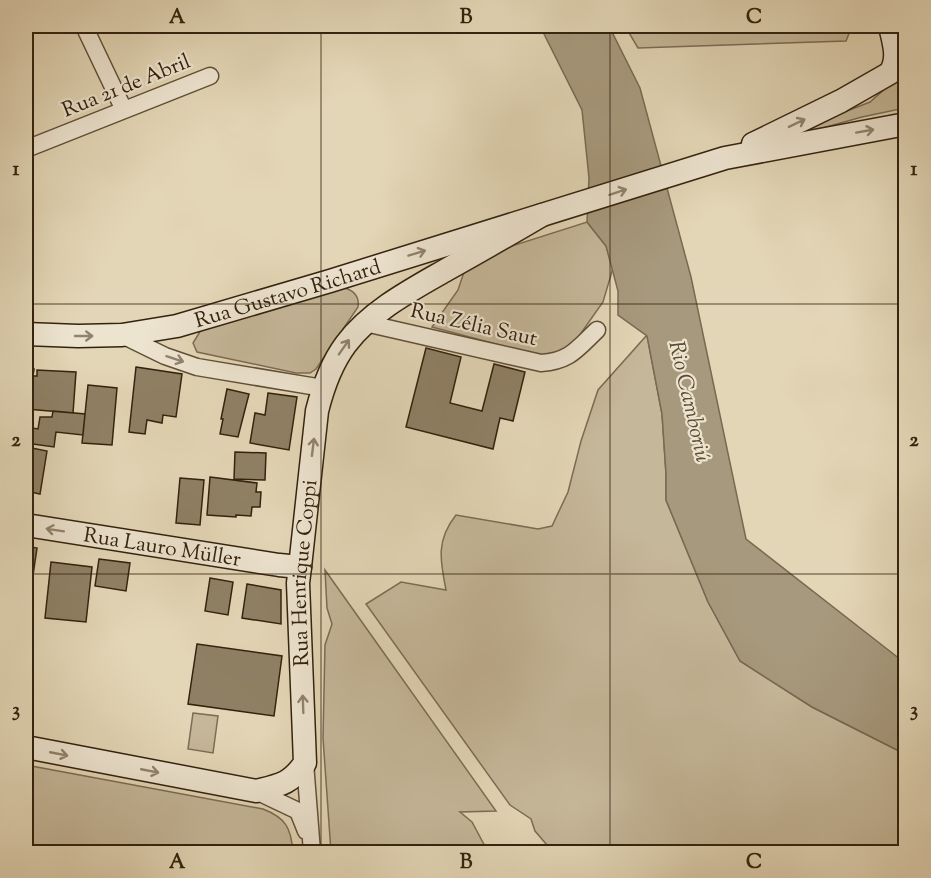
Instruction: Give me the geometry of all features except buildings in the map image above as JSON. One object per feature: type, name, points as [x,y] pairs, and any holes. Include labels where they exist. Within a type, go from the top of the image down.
[{"type":"main road","name":"Rua Gustavo Richard","points":[[725,158],[841,101],[890,73],[896,56],[890,26]]},
{"type":"main road","name":"Rua Gustavo Richard","points":[[26,334],[122,335],[177,326],[725,158],[906,124]]},
{"type":"main road","name":"Rua Gustavo Richard","points":[[371,318],[420,285],[552,212]]},
{"type":"main road","name":"Rua Henrique Coppi","points":[[305,763],[298,583],[314,434],[323,388],[332,365],[346,343],[371,318]]},
{"type":"main road","name":"Rua Lauro Müller","points":[[26,525],[268,564],[300,567]]},
{"type":"main road","points":[[26,747],[256,791],[287,783],[305,763]]},
{"type":"street","points":[[84,26],[124,110]]},
{"type":"street","name":"Rua 21 de Abril","points":[[26,149],[210,76]]},
{"type":"street","name":"Rua Zélia Saut","points":[[371,318],[541,363],[559,362],[597,330]]},
{"type":"street","points":[[122,335],[165,356],[198,367],[323,388]]},
{"type":"street","name":"Rua Henrique Coppi","points":[[305,763],[312,850]]},
{"type":"street","points":[[256,791],[298,811],[312,850]]},
{"type":"shaded area","points":[[625,26],[852,26],[846,41],[638,48]]},
{"type":"shaded area","points":[[902,26],[905,26],[905,108],[812,131],[805,130],[811,125],[870,102],[888,86],[904,41]]},
{"type":"shaded area","points":[[587,222],[606,246],[613,268],[603,302],[567,353],[549,358],[432,327],[458,290],[468,260]]},
{"type":"shaded area","points":[[339,286],[356,295],[358,307],[316,369],[310,373],[296,373],[197,352],[193,343],[201,330]]},
{"type":"shaded area","points":[[647,335],[662,414],[666,500],[708,602],[740,661],[812,707],[905,754],[905,852],[553,852],[535,831],[531,819],[510,805],[366,604],[401,582],[446,590],[441,560],[442,542],[456,515],[538,529],[552,526],[568,492],[581,441],[598,390]]},
{"type":"shaded area","points":[[325,570],[496,811],[460,812],[472,822],[488,852],[331,852],[323,738],[325,645],[332,624],[327,608]]},
{"type":"shaded area","points":[[193,713],[218,716],[213,753],[188,749]]},
{"type":"shaded area","points":[[26,765],[263,809],[277,816],[286,825],[291,836],[293,852],[26,852]]},
{"type":"water","name":"Rio Camboriú","points":[[540,26],[609,26],[640,88],[691,277],[746,539],[905,663],[905,754],[812,707],[740,661],[708,602],[666,500],[662,414],[647,336],[618,315],[618,291],[606,246],[587,222],[589,178],[582,110]]}]
